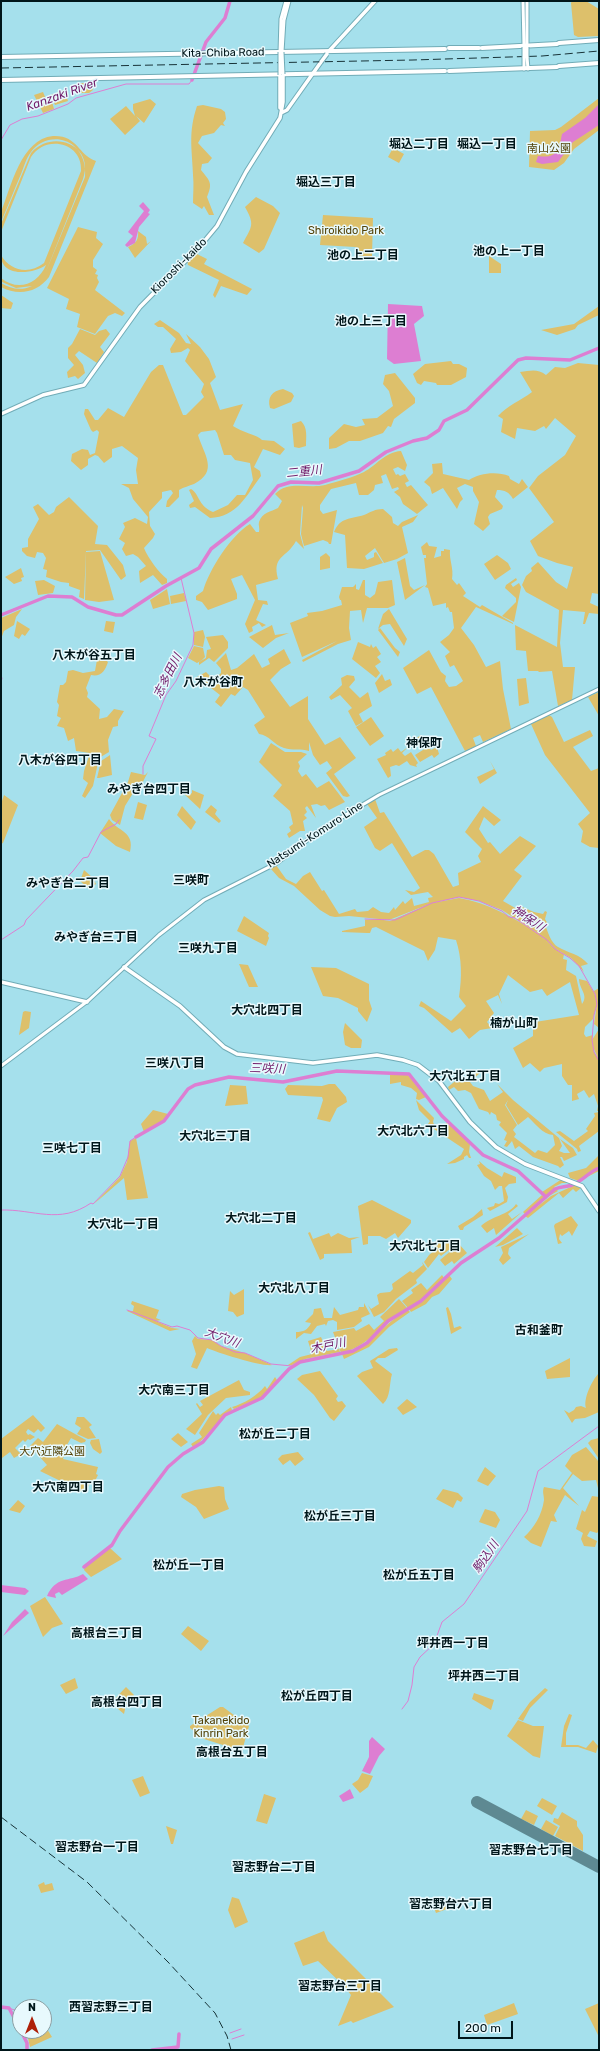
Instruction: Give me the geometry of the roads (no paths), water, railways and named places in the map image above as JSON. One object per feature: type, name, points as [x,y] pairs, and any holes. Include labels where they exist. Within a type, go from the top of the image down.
[{"type":"highway","name":"Kita-Chiba Road","points":[[1,57],[480,48],[558,44],[599,40]]},
{"type":"highway","name":"Kita-Chiba Road","points":[[1,80],[212,76],[314,72],[447,71],[558,67],[599,63]]},
{"type":"main road","points":[[281,113],[281,19],[288,1]]},
{"type":"main road","points":[[328,52],[375,1]]},
{"type":"main road","points":[[523,1],[526,46]]},
{"type":"main road","points":[[526,68],[527,1]]},
{"type":"main road","name":"Kioroshi-kaido","points":[[1,414],[43,395],[80,387],[86,383],[104,354],[145,302],[214,231],[248,168],[276,128],[281,113],[287,110],[328,52]]},
{"type":"main road","name":"Natsumi-Komuro Line","points":[[1,1066],[87,1002],[159,935],[199,903],[277,863],[322,829],[390,789],[599,689]]},
{"type":"main road","points":[[124,967],[180,1006],[224,1046],[240,1056],[316,1063],[373,1055],[396,1058],[414,1064],[440,1081],[466,1118],[496,1147],[525,1164],[577,1183],[586,1189],[599,1211]]},
{"type":"main road","points":[[1,982],[87,1002]]},
{"type":"waterway","name":"Kanzaki River","points":[[192,80],[206,42],[225,18],[230,1]]},
{"type":"waterway","name":"Kanzaki River","points":[[1,140],[10,125],[22,119],[38,116],[68,104],[76,98],[126,84],[189,84],[192,80]]},
{"type":"waterway","name":"二重川","points":[[1,615],[48,596],[72,597],[88,607],[116,615],[122,615],[166,586],[199,568],[211,549],[253,516],[278,486],[291,482],[319,483],[359,471],[386,452],[413,441],[427,438],[439,430],[444,421],[467,410],[518,360],[526,358],[570,360],[599,348]]},
{"type":"waterway","name":"志多田川","points":[[143,774],[143,766],[156,739],[149,736],[166,695],[176,681],[193,645],[194,633],[181,578]]},
{"type":"waterway","points":[[1,683],[2,678]]},
{"type":"waterway","name":"志多田川","points":[[1,940],[24,925],[26,920],[73,871],[83,858],[88,857],[101,832],[116,824],[119,820]]},
{"type":"waterway","name":"神保川","points":[[365,919],[395,920],[432,903],[459,897],[479,901],[502,911],[509,917],[515,918],[547,940],[555,949],[570,958],[579,966],[595,994],[597,1004],[594,1015],[592,1040],[594,1052],[599,1061]]},
{"type":"waterway","name":"三咲川","points":[[136,1137],[164,1121],[188,1089],[195,1085],[229,1077],[283,1082],[337,1071],[409,1074],[442,1116],[483,1155],[518,1171],[546,1197]]},
{"type":"waterway","name":"三咲川","points":[[1,1210],[57,1215],[79,1210],[91,1203],[93,1204],[120,1176],[128,1157],[130,1141],[136,1137]]},
{"type":"waterway","name":"木戸川","points":[[84,1567],[112,1545],[120,1531],[168,1467],[183,1454],[203,1442],[225,1415],[262,1398],[289,1369],[300,1362],[353,1351],[367,1343],[388,1321],[421,1301],[461,1263],[499,1238],[555,1189],[572,1185],[599,1168]]},
{"type":"waterway","name":"大穴川","points":[[127,1310],[172,1327],[177,1326],[190,1330],[198,1338],[212,1340],[235,1352],[245,1353],[271,1364],[292,1366]]},
{"type":"waterway","name":"駒込川","points":[[402,1709],[408,1701],[414,1667],[420,1657],[434,1644],[442,1622],[464,1604],[527,1511],[538,1471],[599,1426]]},
{"type":"waterway","points":[[1,2007],[9,2008],[12,2014]]},
{"type":"waterway","points":[[230,2033],[241,2029]]},
{"type":"waterway","points":[[152,2050],[178,2047],[179,2034]]},
{"type":"waterway","points":[[232,2039],[244,2035]]},
{"type":"waterway","points":[[25,2039],[27,2043],[27,2050]]},
{"type":"railway","points":[[1,68],[413,60],[542,56],[599,51]]},
{"type":"railway","points":[[1,1817],[87,1882],[168,1962],[215,2013],[227,2036],[231,2050]]},
{"type":"district","name":"堀込二丁目","points":[[419,145]]},
{"type":"district","name":"堀込一丁目","points":[[487,145]]},
{"type":"district","name":"堀込三丁目","points":[[326,183]]},
{"type":"district","name":"池の上一丁目","points":[[509,252]]},
{"type":"district","name":"池の上二丁目","points":[[363,256]]},
{"type":"district","name":"池の上三丁目","points":[[371,322]]},
{"type":"district","name":"八木が谷五丁目","points":[[94,656]]},
{"type":"district","name":"八木が谷町","points":[[213,683]]},
{"type":"district","name":"神保町","points":[[424,744]]},
{"type":"district","name":"八木が谷四丁目","points":[[60,761]]},
{"type":"district","name":"みやぎ台四丁目","points":[[149,790]]},
{"type":"district","name":"三咲町","points":[[191,881]]},
{"type":"district","name":"みやぎ台二丁目","points":[[68,884]]},
{"type":"district","name":"みやぎ台三丁目","points":[[96,938]]},
{"type":"district","name":"三咲九丁目","points":[[208,949]]},
{"type":"district","name":"大穴北四丁目","points":[[267,1011]]},
{"type":"district","name":"楠が山町","points":[[514,1024]]},
{"type":"district","name":"三咲八丁目","points":[[175,1064]]},
{"type":"district","name":"大穴北五丁目","points":[[465,1077]]},
{"type":"district","name":"大穴北六丁目","points":[[413,1132]]},
{"type":"district","name":"大穴北三丁目","points":[[215,1137]]},
{"type":"district","name":"三咲七丁目","points":[[72,1149]]},
{"type":"district","name":"大穴北二丁目","points":[[261,1219]]},
{"type":"district","name":"大穴北一丁目","points":[[123,1225]]},
{"type":"district","name":"大穴北七丁目","points":[[425,1247]]},
{"type":"district","name":"大穴北八丁目","points":[[294,1289]]},
{"type":"district","name":"古和釜町","points":[[539,1331]]},
{"type":"district","name":"大穴南三丁目","points":[[174,1391]]},
{"type":"district","name":"松が丘二丁目","points":[[275,1435]]},
{"type":"district","name":"大穴南四丁目","points":[[68,1488]]},
{"type":"district","name":"松が丘三丁目","points":[[340,1517]]},
{"type":"district","name":"松が丘一丁目","points":[[189,1566]]},
{"type":"district","name":"松が丘五丁目","points":[[419,1576]]},
{"type":"district","name":"高根台三丁目","points":[[107,1634]]},
{"type":"district","name":"坪井西一丁目","points":[[453,1644]]},
{"type":"district","name":"坪井西二丁目","points":[[484,1677]]},
{"type":"district","name":"松が丘四丁目","points":[[317,1697]]},
{"type":"district","name":"高根台四丁目","points":[[127,1703]]},
{"type":"district","name":"高根台五丁目","points":[[232,1753]]},
{"type":"district","name":"習志野台一丁目","points":[[97,1848]]},
{"type":"district","name":"習志野台七丁目","points":[[531,1851]]},
{"type":"district","name":"習志野台二丁目","points":[[274,1868]]},
{"type":"district","name":"習志野台六丁目","points":[[451,1905]]},
{"type":"district","name":"習志野台三丁目","points":[[340,1987]]},
{"type":"district","name":"西習志野三丁目","points":[[111,2008]]},
{"type":"park label","name":"南山公園","points":[[549,149]]},
{"type":"park label","name":"Shiroikido Park","points":[[346,231]]},
{"type":"park label","name":"大穴近隣公園","points":[[52,1452]]},
{"type":"park label","name":"Takanekido Kinrin Park","points":[[221,1727]]}]
